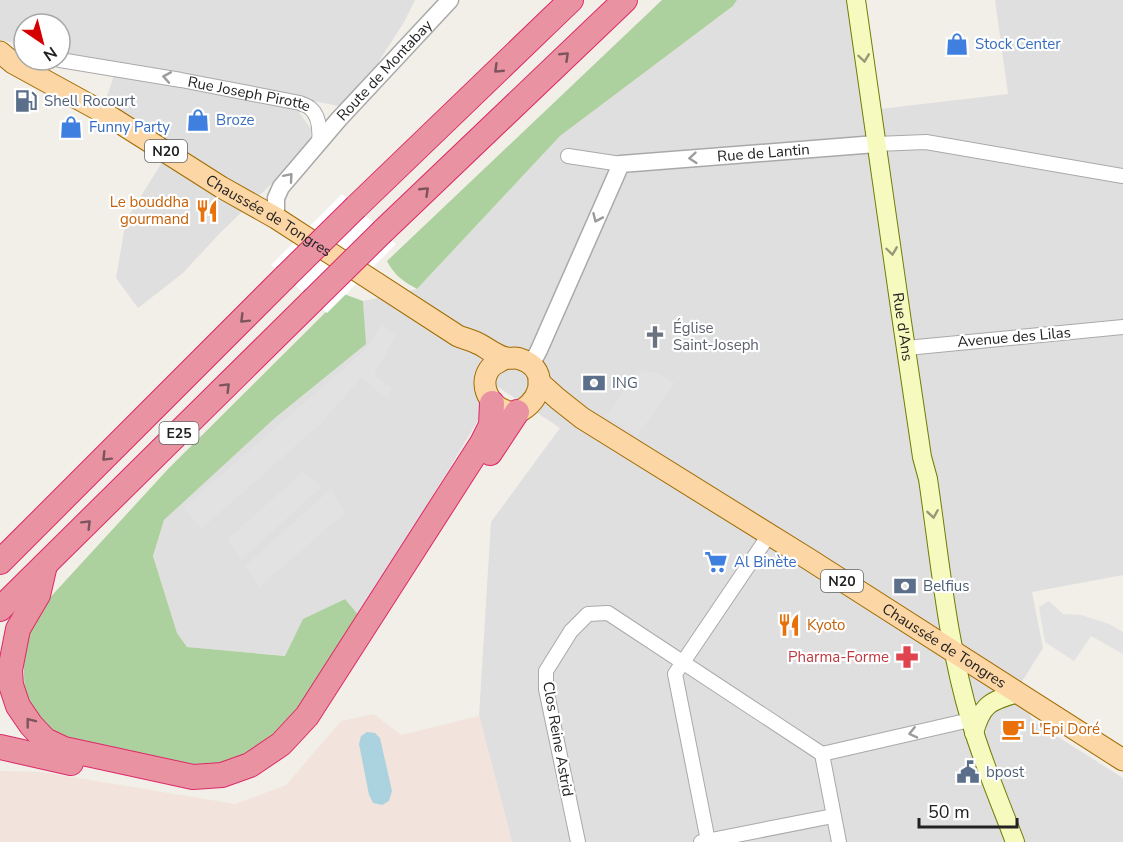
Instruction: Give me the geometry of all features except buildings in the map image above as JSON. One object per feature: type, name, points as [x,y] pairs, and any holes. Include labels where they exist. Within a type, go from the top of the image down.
[{"type":"highway","name":"E25","points":[[0,562],[356,207],[571,0]]},
{"type":"highway","name":"E25","points":[[0,609],[382,231],[625,0]]},
{"type":"highway","points":[[45,565],[38,595],[18,629],[10,670],[11,685],[18,706],[45,740],[64,749],[193,777],[222,775],[250,765],[281,744],[307,716],[482,443],[491,425],[492,402]]},
{"type":"highway","points":[[0,747],[192,789],[226,788],[256,777],[285,759],[303,741],[326,709],[519,411]]},
{"type":"highway","points":[[0,540],[28,534]]},
{"type":"main road","name":"Rue d'Ans","points":[[856,0],[946,614],[972,727],[1015,842]]},
{"type":"main road","name":"Chaussée de Tongres","points":[[11,59],[276,218],[458,336],[505,358],[519,358],[558,399],[582,418],[1123,760]]},
{"type":"main road","name":"Chaussée de Tongres","points":[[458,336],[488,373]]},
{"type":"main road","points":[[492,402],[485,387],[488,373],[492,366],[505,358]]},
{"type":"main road","points":[[519,411],[530,406],[536,399],[539,391],[535,373]]},
{"type":"main road","name":"Chaussée de Tongres","points":[[492,402],[502,410],[519,411],[545,407],[582,418]]},
{"type":"main road","points":[[914,627],[940,620],[946,614]]},
{"type":"main road","points":[[972,727],[988,704],[1018,693]]},
{"type":"street","name":"Route de Montabay","points":[[319,143],[450,0]]},
{"type":"street","name":"Rue Joseph Pirotte","points":[[72,62],[300,103],[310,108],[315,114],[319,127],[319,143]]},
{"type":"street","name":"Rue de Lantin","points":[[621,164],[926,142],[1123,176]]},
{"type":"street","points":[[276,218],[276,198],[281,187],[319,143]]},
{"type":"street","points":[[535,373],[539,350],[621,164],[568,156]]},
{"type":"street","name":"Avenue des Lilas","points":[[906,349],[917,346],[1123,327]]},
{"type":"street","points":[[770,535],[675,674],[704,841],[833,816]]},
{"type":"street","name":"Clos Reine Astrid","points":[[578,842],[546,689],[546,671],[571,631],[588,614],[608,613],[822,754]]},
{"type":"street","points":[[839,842],[822,754],[972,727]]},
{"type":"shaded area","points":[[0,0],[415,0],[404,22],[349,108],[72,54],[72,12],[12,12],[12,42],[0,40]]},
{"type":"shaded area","points":[[737,0],[846,0],[863,111],[1008,94],[995,0],[1123,0],[1123,575],[1032,592],[1043,648],[1021,683],[1023,702],[1033,721],[1123,778],[1123,842],[512,842],[479,716],[491,522],[560,428],[498,387],[360,617],[345,599],[304,619],[286,656],[187,647],[177,633],[153,556],[164,520],[275,418],[365,344],[363,301],[417,289],[560,136],[733,6]]},
{"type":"shaded area","points":[[115,73],[297,109],[311,129],[310,147],[220,233],[183,273],[138,308],[116,278],[126,220],[161,164],[106,99]]},
{"type":"shaded area","points":[[382,324],[396,335],[374,375],[392,388],[388,399],[361,378],[320,424],[201,529],[184,507],[365,350]]},
{"type":"shaded area","points":[[638,371],[655,372],[675,383],[637,436],[606,416]]},
{"type":"shaded area","points":[[303,472],[321,487],[241,560],[228,539]]},
{"type":"shaded area","points":[[331,489],[345,513],[259,587],[245,566]]},
{"type":"shaded area","points":[[1049,601],[1063,614],[1081,615],[1109,624],[1123,632],[1123,654],[1091,636],[1074,661],[1045,642],[1039,607]]},
{"type":"shaded area","points":[[374,714],[401,735],[479,716],[512,842],[0,842],[0,771],[42,772],[235,804],[286,785],[341,721]]},
{"type":"green space","points":[[662,0],[737,0],[733,6],[560,136],[417,289],[400,278],[387,261]]},
{"type":"green space","points":[[344,294],[363,301],[366,344],[275,418],[164,520],[153,556],[177,633],[187,647],[285,656],[303,619],[345,599],[360,617],[296,716],[250,757],[199,769],[56,737],[25,699],[22,628],[169,468]]},
{"type":"water","points":[[367,732],[375,733],[380,738],[392,791],[389,801],[382,805],[373,803],[369,795],[359,744],[361,736]]},
{"type":"pier","points":[[342,194],[396,244],[327,313],[271,265]]},
{"type":"place","name":"Stock Center","points":[[957,44]]},
{"type":"place","name":"Shell Rocourt","points":[[26,101]]},
{"type":"place","name":"Broze","points":[[198,120]]},
{"type":"place","name":"Funny Party","points":[[71,127]]},
{"type":"place","name":"Le bouddha gourmand","points":[[207,211]]},
{"type":"place","name":"Église Saint-Joseph","points":[[655,337]]},
{"type":"place","name":"ING","points":[[594,383]]},
{"type":"place","name":"Al Binète","points":[[716,562]]},
{"type":"place","name":"Belfius","points":[[905,586]]},
{"type":"place","name":"Kyoto","points":[[789,625]]},
{"type":"place","name":"Pharma-Forme","points":[[907,657]]},
{"type":"place","name":"L'Epi Doré","points":[[1013,729]]},
{"type":"place","name":"bpost","points":[[968,772]]}]
